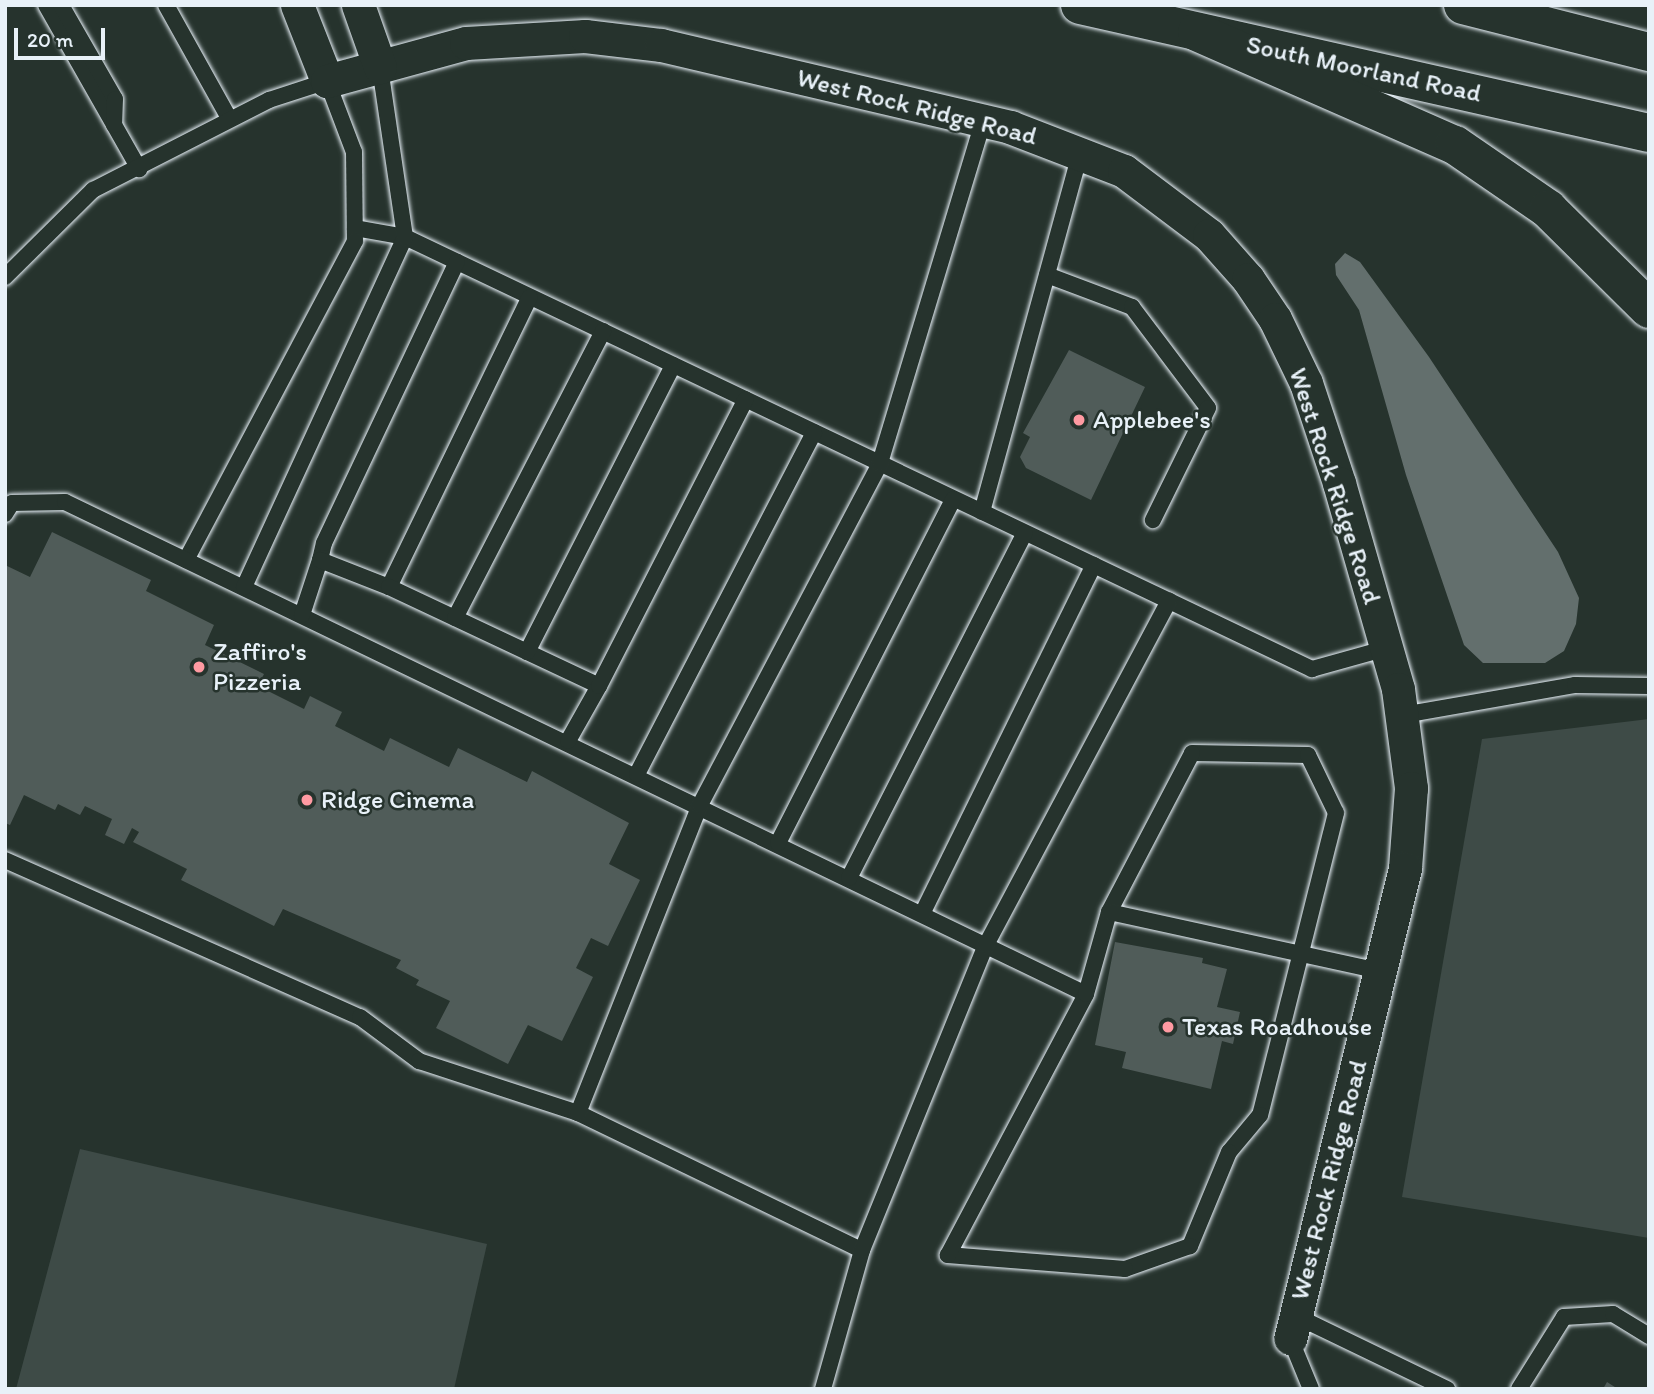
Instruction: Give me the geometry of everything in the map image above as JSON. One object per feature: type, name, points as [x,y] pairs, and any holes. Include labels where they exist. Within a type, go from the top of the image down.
[{"type":"main road","name":"South Moorland Road","points":[[1080,5],[1649,132]]},
{"type":"main road","points":[[1463,5],[1649,52]]},
{"type":"main road","points":[[1197,32],[1455,145],[1548,209],[1649,309]]},
{"type":"street","points":[[297,5],[327,81]]},
{"type":"street","points":[[358,5],[380,67]]},
{"type":"street","name":"West Rock Ridge Road","points":[[327,81],[466,43],[585,36],[661,45],[983,121],[1081,151],[1165,198],[1209,235],[1276,319],[1306,383],[1387,648],[1404,715],[1411,788],[1406,856],[1293,1327]]},
{"type":"lane","points":[[46,5],[139,169]]},
{"type":"lane","points":[[61,5],[116,99],[114,126]]},
{"type":"lane","points":[[166,5],[229,118]]},
{"type":"lane","points":[[244,587],[405,237],[380,67]]},
{"type":"lane","points":[[5,277],[93,190],[139,169],[229,118],[327,81],[354,152],[355,241],[186,559]]},
{"type":"lane","points":[[578,1113],[700,805],[880,463],[983,121]]},
{"type":"lane","points":[[982,512],[1081,151]]},
{"type":"lane","points":[[355,228],[405,237],[1312,669],[1387,648]]},
{"type":"lane","points":[[302,615],[324,542],[457,262]]},
{"type":"lane","points":[[1047,275],[1132,307],[1208,408],[1153,520]]},
{"type":"lane","points":[[389,587],[530,297]]},
{"type":"lane","points":[[455,618],[603,331]]},
{"type":"lane","points":[[527,652],[673,365]]},
{"type":"lane","points":[[568,741],[599,686],[746,399]]},
{"type":"lane","points":[[637,774],[814,432]]},
{"type":"lane","points":[[778,843],[953,499]]},
{"type":"lane","points":[[5,514],[12,503],[65,502],[637,774],[1086,994]]},
{"type":"lane","points":[[849,878],[1025,533]]},
{"type":"lane","points":[[320,560],[389,587],[599,686]]},
{"type":"lane","points":[[922,914],[1094,565]]},
{"type":"lane","points":[[823,1389],[862,1250],[986,945],[1169,601]]},
{"type":"lane","points":[[1404,715],[1575,685],[1649,686]]},
{"type":"lane","points":[[1192,753],[1308,755],[1336,813],[1260,1115],[1229,1152],[1190,1246],[1125,1269],[948,1255],[1086,994],[1109,912],[1192,753]]},
{"type":"lane","points":[[5,860],[360,1017],[419,1061],[578,1113],[862,1250]]},
{"type":"lane","points":[[1109,912],[1380,971]]},
{"type":"lane","points":[[1519,1389],[1564,1317],[1613,1314],[1649,1336]]},
{"type":"lane","points":[[1293,1327],[1311,1389]]},
{"type":"lane","points":[[1293,1327],[1447,1389]]},
{"type":"shaded area","points":[[1345,253],[1360,262],[1429,357],[1558,552],[1579,598],[1576,624],[1564,651],[1545,663],[1483,663],[1464,645],[1406,475],[1359,310],[1336,275],[1335,264]]},
{"type":"shaded area","points":[[1649,719],[1649,1238],[1402,1197],[1482,739]]},
{"type":"shaded area","points":[[80,1149],[487,1244],[454,1389],[16,1389]]},
{"type":"building","name":"Applebee's","points":[[1069,350],[1145,387],[1091,500],[1026,468],[1020,457],[1030,437],[1023,433]]},
{"type":"building","name":"Ridge Cinema","points":[[52,532],[151,580],[146,591],[214,625],[205,645],[264,674],[258,686],[304,709],[310,696],[342,712],[335,726],[384,751],[390,738],[449,767],[458,748],[527,782],[532,771],[629,823],[609,864],[640,880],[608,946],[591,938],[576,968],[593,977],[562,1041],[528,1025],[508,1064],[436,1028],[450,1001],[416,985],[419,980],[396,968],[401,960],[283,909],[274,926],[181,880],[187,869],[133,842],[139,832],[132,828],[124,844],[105,835],[112,819],[85,806],[80,815],[58,804],[55,810],[24,795],[10,825],[5,823],[5,565],[30,577]]},
{"type":"building","name":"Texas Roadhouse","points":[[1115,942],[1203,958],[1202,963],[1227,969],[1217,1007],[1240,1012],[1233,1044],[1222,1041],[1211,1089],[1122,1068],[1126,1052],[1095,1045]]},
{"type":"building","points":[[1607,1382],[1618,1389],[1603,1389]]},
{"type":"place","name":"Applebee's","points":[[1079,420]]},
{"type":"place","name":"Zaffiro's Pizzeria","points":[[199,667]]},
{"type":"place","name":"Ridge Cinema","points":[[307,800]]},
{"type":"place","name":"Texas Roadhouse","points":[[1168,1027]]}]
